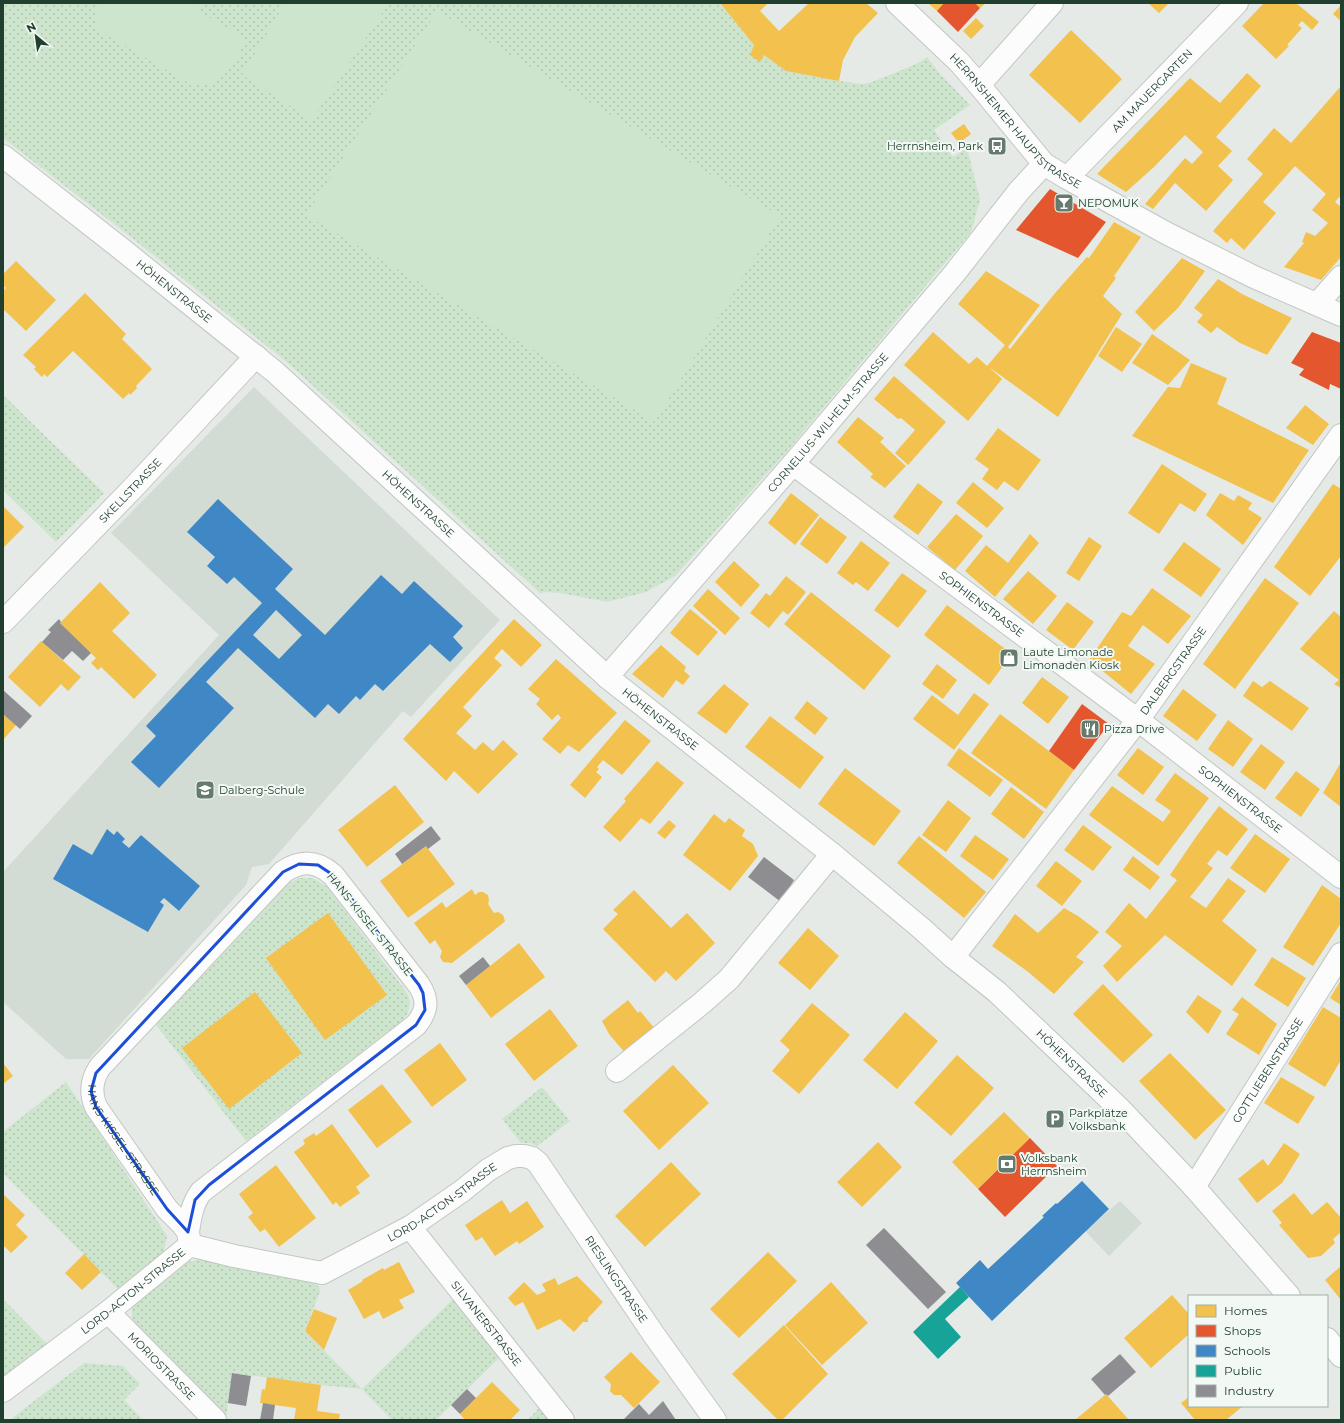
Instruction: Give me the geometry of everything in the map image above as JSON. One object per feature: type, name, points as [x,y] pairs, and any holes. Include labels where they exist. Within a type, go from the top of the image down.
[{"type":"street","name":"HERRNSHEIMER HAUPTSTRASSE","points":[[896,3],[959,62],[1044,164],[1166,233],[1254,277],[1341,315]]},
{"type":"street","points":[[979,85],[1052,3]]},
{"type":"street","name":"AM MAUERGARTEN","points":[[1067,178],[1237,3]]},
{"type":"street","name":"HÖHENSTRASSE","points":[[3,156],[275,372],[607,677],[832,854],[953,957],[997,992],[1121,1110],[1194,1187],[1288,1295]]},
{"type":"street","name":"CORNELIUS-WILHELM-STRASSE","points":[[607,677],[793,464],[949,280],[1019,191],[1044,164]]},
{"type":"street","points":[[1317,304],[1341,277]]},
{"type":"street","name":"SKELLSTRASSE","points":[[3,622],[134,487],[256,356]]},
{"type":"street","name":"DALBERGSTRASSE","points":[[953,957],[1138,720],[1341,434]]},
{"type":"street","name":"SOPHIENSTRASSE","points":[[793,464],[1138,720],[1341,877]]},
{"type":"street","points":[[617,1071],[696,1008],[729,979],[832,854]]},
{"type":"street","name":"HANS-KISSEL-STRASSE","points":[[309,863],[318,865],[333,875],[419,985],[424,993],[425,1010],[416,1025],[201,1192],[194,1204],[189,1238],[183,1225],[167,1209],[96,1107],[92,1091],[96,1073],[282,872],[299,864],[309,863]]},
{"type":"street","name":"GOTTLIEBENSTRASSE","points":[[1194,1187],[1341,954]]},
{"type":"street","name":"RIESLINGSTRASSE","points":[[508,1158],[524,1156],[532,1158],[538,1163],[654,1335],[716,1420]]},
{"type":"street","name":"LORD-ACTON-STRASSE","points":[[3,1391],[108,1312],[189,1238],[234,1256],[322,1273],[410,1227],[462,1191],[488,1170],[508,1158]]},
{"type":"street","name":"SILVANERSTRASSE","points":[[410,1227],[563,1420]]},
{"type":"street","name":"MORIOSTRASSE","points":[[108,1312],[215,1420]]},
{"type":"highlighted area","points":[[299,864],[318,865],[333,875],[419,985],[423,993],[425,1010],[416,1025],[209,1185],[195,1200],[188,1232],[167,1209],[96,1107],[91,1091],[96,1073],[283,872]]},
{"type":"shaded area","name":"Dalberg-Schule","points":[[254,387],[500,620],[411,717],[403,711],[269,864],[252,867],[246,885],[89,1059],[66,1059],[3,1002],[3,872],[219,635],[111,533]]},
{"type":"shaded area","points":[[1120,1201],[1142,1223],[1109,1256],[1085,1231]]},
{"type":"green space","points":[[3,3],[720,3],[754,45],[760,61],[764,55],[786,71],[862,84],[872,82],[907,68],[927,57],[939,73],[970,105],[934,130],[953,157],[967,148],[980,200],[971,232],[787,451],[675,576],[646,592],[607,602],[561,593],[544,592],[541,594],[288,363],[131,237],[3,138]]},
{"type":"green space","points":[[99,3],[198,3],[203,14],[242,36],[245,43],[229,69],[216,81],[208,84],[187,82],[100,31],[95,21],[96,10]]},
{"type":"green space","points":[[285,3],[389,3],[312,120],[242,75]]},
{"type":"green space","points":[[437,11],[780,216],[655,422],[306,215]]},
{"type":"green space","points":[[3,395],[104,493],[56,542],[3,490]]},
{"type":"green space","points":[[299,878],[313,878],[326,886],[405,990],[409,998],[410,1005],[408,1013],[403,1020],[246,1141],[156,1025],[289,883]]},
{"type":"green space","points":[[66,1082],[167,1236],[163,1255],[119,1290],[3,1173],[3,1132]]},
{"type":"green space","points":[[542,1087],[570,1121],[537,1146],[529,1143],[521,1143],[502,1119]]},
{"type":"green space","points":[[200,1259],[316,1284],[320,1291],[305,1331],[362,1389],[233,1373],[226,1417],[135,1325],[132,1317],[133,1304],[185,1263]]},
{"type":"green space","points":[[3,1299],[47,1344],[3,1378]]},
{"type":"green space","points":[[453,1299],[500,1357],[436,1420],[392,1420],[362,1389]]},
{"type":"green space","points":[[84,1363],[123,1366],[140,1384],[124,1400],[143,1420],[13,1420],[12,1418]]},
{"type":"green space","points":[[540,1407],[551,1420],[528,1420]]},
{"type":"building: Homes","points":[[720,3],[768,3],[760,11],[779,31],[809,3],[866,3],[878,13],[855,37],[843,60],[839,81],[786,71],[764,55],[760,62],[750,55],[754,45]]},
{"type":"building: Homes","points":[[928,3],[944,3],[937,11]]},
{"type":"building: Homes","points":[[975,3],[986,3],[980,8]]},
{"type":"building: Homes","points":[[1148,3],[1169,3],[1159,13]]},
{"type":"building: Homes","points":[[1264,3],[1296,3],[1319,22],[1312,30],[1302,21],[1298,25],[1302,28],[1287,45],[1289,46],[1276,59],[1242,26]]},
{"type":"building: Homes","points":[[1341,5],[1341,21],[1333,14]]},
{"type":"building: Homes","points":[[976,18],[984,26],[971,39],[963,31]]},
{"type":"building: Homes","points":[[1071,30],[1122,79],[1080,123],[1029,75]]},
{"type":"building: Homes","points":[[1247,73],[1261,86],[1216,137],[1232,151],[1218,166],[1233,180],[1206,211],[1175,183],[1153,209],[1145,204],[1185,158],[1192,164],[1203,152],[1185,135],[1154,167],[1126,192],[1097,174],[1190,78],[1220,103]]},
{"type":"building: Homes","points":[[1341,86],[1341,195],[1335,202],[1341,207],[1341,257],[1321,280],[1284,267],[1304,243],[1302,242],[1306,232],[1315,236],[1328,223],[1312,210],[1326,194],[1295,166],[1263,202],[1276,213],[1244,250],[1231,238],[1227,243],[1213,231],[1263,174],[1247,159],[1274,128],[1291,143]]},
{"type":"building: Homes","points":[[964,124],[971,134],[959,143],[951,133]]},
{"type":"building: Homes","points":[[1114,222],[1141,237],[1114,276],[1116,278],[1103,296],[1122,314],[1058,417],[989,367],[1002,379],[968,421],[904,365],[933,332],[969,364],[977,357],[987,366],[1005,345],[958,304],[986,271],[1040,305],[1008,347],[1010,349],[1056,292],[1087,257],[1089,258]]},
{"type":"building: Homes","points":[[1182,258],[1205,271],[1178,308],[1154,331],[1135,312]]},
{"type":"building: Homes","points":[[16,261],[56,300],[26,331],[3,309],[3,291],[6,288],[3,285],[3,274]]},
{"type":"building: Homes","points":[[1218,279],[1242,294],[1292,318],[1267,355],[1240,343],[1217,327],[1211,333],[1197,322],[1203,315],[1194,308]]},
{"type":"building: Homes","points":[[85,293],[126,334],[122,339],[152,369],[136,386],[137,388],[123,399],[73,351],[47,377],[44,374],[42,377],[34,369],[36,367],[23,355]]},
{"type":"building: Homes","points":[[1116,327],[1142,344],[1122,372],[1098,356]]},
{"type":"building: Homes","points":[[1152,334],[1190,360],[1168,385],[1132,363]]},
{"type":"building: Homes","points":[[1191,363],[1227,378],[1217,404],[1309,450],[1273,503],[1132,436],[1168,387],[1180,388]]},
{"type":"building: Homes","points":[[894,376],[946,422],[908,465],[895,453],[915,430],[901,418],[898,419],[874,399]]},
{"type":"building: Homes","points":[[1305,405],[1329,424],[1313,445],[1286,428]]},
{"type":"building: Homes","points":[[858,417],[884,438],[880,442],[906,466],[885,488],[870,477],[873,474],[837,442]]},
{"type":"building: Homes","points":[[998,428],[1041,460],[1018,491],[1004,481],[997,490],[982,479],[989,469],[975,459]]},
{"type":"building: Homes","points":[[1162,464],[1207,494],[1195,512],[1180,503],[1159,534],[1128,513]]},
{"type":"building: Homes","points":[[973,482],[1004,508],[987,528],[956,503]]},
{"type":"building: Homes","points":[[918,483],[943,502],[918,535],[893,517]]},
{"type":"building: Homes","points":[[1333,484],[1341,489],[1341,556],[1310,596],[1274,567]]},
{"type":"building: Homes","points":[[791,493],[819,515],[795,545],[768,523]]},
{"type":"building: Homes","points":[[1220,493],[1234,501],[1238,495],[1252,503],[1248,509],[1262,518],[1243,545],[1206,515]]},
{"type":"building: Homes","points":[[3,506],[24,527],[3,548]]},
{"type":"building: Homes","points":[[956,514],[983,536],[955,570],[927,547]]},
{"type":"building: Homes","points":[[820,517],[847,537],[827,564],[800,544]]},
{"type":"building: Homes","points":[[1030,534],[1039,543],[995,597],[965,571],[986,545],[1008,563]]},
{"type":"building: Homes","points":[[1089,537],[1102,546],[1079,581],[1066,573]]},
{"type":"building: Homes","points":[[861,541],[890,563],[868,591],[856,582],[853,585],[837,573]]},
{"type":"building: Homes","points":[[1184,542],[1221,569],[1201,597],[1163,570]]},
{"type":"building: Homes","points":[[734,561],[760,585],[741,607],[715,582]]},
{"type":"building: Homes","points":[[1028,571],[1057,596],[1033,624],[1003,599]]},
{"type":"building: Homes","points":[[902,573],[927,591],[898,628],[874,610]]},
{"type":"building: Homes","points":[[786,576],[806,592],[788,615],[783,611],[769,628],[750,613],[766,593],[770,596]]},
{"type":"building: Homes","points":[[1265,578],[1299,603],[1235,689],[1203,664]]},
{"type":"building: Homes","points":[[100,582],[130,613],[112,631],[157,675],[134,699],[101,667],[98,670],[91,663],[96,658],[60,623]]},
{"type":"building: Homes","points":[[1152,588],[1191,616],[1168,644],[1143,625],[1128,646],[1155,664],[1131,694],[1089,660],[1122,612],[1131,616]]},
{"type":"building: Homes","points":[[708,589],[740,618],[725,635],[693,606]]},
{"type":"building: Homes","points":[[811,592],[891,656],[864,690],[784,624]]},
{"type":"building: Homes","points":[[1067,602],[1094,622],[1073,650],[1046,630]]},
{"type":"building: Homes","points":[[947,605],[1012,654],[989,685],[924,635]]},
{"type":"building: Homes","points":[[690,609],[718,632],[698,656],[670,633]]},
{"type":"building: Homes","points":[[1334,611],[1341,617],[1341,688],[1334,684],[1339,680],[1300,649]]},
{"type":"building: Homes","points":[[514,619],[542,645],[521,667],[502,649],[494,658],[502,665],[463,707],[472,716],[456,733],[475,750],[483,742],[493,751],[503,740],[518,754],[478,794],[454,771],[446,781],[403,739]]},
{"type":"building: Homes","points":[[41,641],[81,677],[68,691],[61,684],[40,707],[8,677]]},
{"type":"building: Homes","points":[[661,645],[686,667],[684,671],[690,676],[683,685],[676,680],[663,698],[632,674]]},
{"type":"building: Homes","points":[[556,659],[617,713],[579,752],[568,745],[560,754],[542,739],[561,718],[558,714],[552,720],[536,704],[540,699],[528,689]]},
{"type":"building: Homes","points":[[937,664],[957,680],[943,699],[922,684]]},
{"type":"building: Homes","points":[[1042,677],[1069,697],[1048,724],[1022,703]]},
{"type":"building: Homes","points":[[1253,681],[1262,687],[1270,681],[1309,708],[1292,731],[1243,696]]},
{"type":"building: Homes","points":[[724,684],[749,704],[726,734],[697,713]]},
{"type":"building: Homes","points":[[1183,689],[1217,715],[1197,741],[1163,716]]},
{"type":"building: Homes","points":[[974,693],[989,704],[954,750],[913,719],[932,695],[958,715]]},
{"type":"building: Homes","points":[[807,701],[828,718],[815,735],[794,718]]},
{"type":"building: Homes","points":[[3,714],[16,725],[3,740]]},
{"type":"building: Homes","points":[[1000,714],[1074,770],[1046,809],[971,753]]},
{"type":"building: Homes","points":[[770,716],[824,757],[800,789],[745,747]]},
{"type":"building: Homes","points":[[625,720],[651,741],[622,775],[603,760],[597,767],[599,769],[596,772],[602,777],[585,798],[570,785]]},
{"type":"building: Homes","points":[[1228,720],[1253,739],[1233,767],[1208,749]]},
{"type":"building: Homes","points":[[1261,744],[1285,762],[1265,790],[1240,772]]},
{"type":"building: Homes","points":[[959,748],[1003,780],[990,797],[947,765]]},
{"type":"building: Homes","points":[[1138,748],[1164,767],[1143,795],[1117,775]]},
{"type":"building: Homes","points":[[657,761],[684,783],[650,824],[641,818],[620,842],[603,827],[626,801],[624,799]]},
{"type":"building: Homes","points":[[1341,762],[1341,807],[1323,793]]},
{"type":"building: Homes","points":[[845,768],[901,811],[874,846],[818,804]]},
{"type":"building: Homes","points":[[1296,771],[1320,789],[1301,817],[1275,798]]},
{"type":"building: Homes","points":[[1175,773],[1209,798],[1158,866],[1089,815],[1112,786],[1163,822],[1171,811],[1155,800]]},
{"type":"building: Homes","points":[[395,785],[424,822],[367,867],[338,830]]},
{"type":"building: Homes","points":[[1011,787],[1044,812],[1024,839],[991,814]]},
{"type":"building: Homes","points":[[948,800],[971,818],[946,852],[922,835]]},
{"type":"building: Homes","points":[[1219,806],[1248,829],[1227,856],[1218,850],[1207,864],[1213,868],[1190,897],[1206,908],[1228,878],[1246,891],[1222,921],[1257,950],[1232,986],[1165,935],[1117,982],[1103,966],[1122,946],[1105,932],[1129,903],[1146,919],[1177,880],[1170,875]]},
{"type":"building: Homes","points":[[714,814],[725,823],[729,818],[745,830],[742,836],[753,844],[758,856],[730,891],[683,855]]},
{"type":"building: Homes","points":[[669,820],[676,826],[665,839],[657,833]]},
{"type":"building: Homes","points":[[1083,825],[1112,847],[1093,871],[1064,850]]},
{"type":"building: Homes","points":[[1255,834],[1290,859],[1265,893],[1230,868]]},
{"type":"building: Homes","points":[[975,835],[1009,859],[993,880],[960,856]]},
{"type":"building: Homes","points":[[919,836],[986,892],[964,918],[897,863]]},
{"type":"building: Homes","points":[[426,846],[455,884],[408,918],[380,881]]},
{"type":"building: Homes","points":[[1133,856],[1160,877],[1150,890],[1123,870]]},
{"type":"building: Homes","points":[[1056,861],[1082,881],[1062,906],[1036,886]]},
{"type":"building: Homes","points":[[1322,885],[1341,899],[1341,923],[1313,966],[1283,947]]},
{"type":"building: Homes","points":[[472,889],[475,895],[479,892],[483,892],[488,895],[488,904],[494,913],[498,912],[503,915],[505,921],[452,963],[443,962],[440,957],[442,951],[435,940],[430,944],[414,923],[442,902],[446,908]]},
{"type":"building: Homes","points":[[634,890],[671,928],[687,913],[715,943],[676,981],[666,971],[655,982],[603,929],[618,914],[613,910]]},
{"type":"building: Homes","points":[[1064,908],[1078,916],[1099,932],[1076,957],[1084,962],[1054,994],[1027,971],[992,946],[1015,914],[1038,933]]},
{"type":"building: Homes","points":[[328,913],[387,995],[325,1040],[266,958]]},
{"type":"building: Homes","points":[[808,928],[839,956],[810,990],[778,963]]},
{"type":"building: Homes","points":[[519,943],[545,977],[491,1018],[466,985]]},
{"type":"building: Homes","points":[[1272,957],[1306,978],[1288,1007],[1254,985]]},
{"type":"building: Homes","points":[[1341,980],[1341,1005],[1330,998]]},
{"type":"building: Homes","points":[[1103,984],[1153,1035],[1123,1063],[1073,1014]]},
{"type":"building: Homes","points":[[255,992],[302,1053],[229,1109],[182,1048]]},
{"type":"building: Homes","points":[[1198,995],[1222,1011],[1208,1034],[1186,1012]]},
{"type":"building: Homes","points":[[1242,997],[1277,1024],[1259,1055],[1226,1034],[1239,1014],[1232,1010]]},
{"type":"building: Homes","points":[[628,1000],[638,1013],[640,1011],[656,1030],[626,1054],[609,1034],[602,1021]]},
{"type":"building: Homes","points":[[812,1003],[850,1035],[799,1094],[772,1071],[790,1050],[780,1041]]},
{"type":"building: Homes","points":[[1323,1007],[1341,1018],[1341,1060],[1325,1087],[1288,1064]]},
{"type":"building: Homes","points":[[550,1009],[578,1046],[534,1081],[505,1044]]},
{"type":"building: Homes","points":[[905,1012],[938,1041],[897,1089],[863,1060]]},
{"type":"building: Homes","points":[[440,1043],[467,1080],[432,1107],[404,1070]]},
{"type":"building: Homes","points":[[1170,1053],[1226,1110],[1195,1140],[1139,1081]]},
{"type":"building: Homes","points":[[957,1055],[994,1088],[951,1136],[914,1103]]},
{"type":"building: Homes","points":[[3,1063],[13,1076],[3,1084]]},
{"type":"building: Homes","points":[[673,1065],[709,1103],[659,1150],[623,1111]]},
{"type":"building: Homes","points":[[1281,1077],[1315,1097],[1298,1124],[1264,1103]]},
{"type":"building: Homes","points":[[382,1084],[412,1122],[377,1148],[348,1110]]},
{"type":"building: Homes","points":[[1004,1112],[1030,1138],[978,1189],[952,1162]]},
{"type":"building: Homes","points":[[332,1124],[370,1176],[356,1187],[360,1193],[340,1207],[336,1202],[333,1205],[294,1152],[305,1144],[303,1140],[314,1133],[316,1136]]},
{"type":"building: Homes","points":[[878,1142],[902,1167],[862,1207],[837,1182]]},
{"type":"building: Homes","points":[[1284,1143],[1300,1154],[1282,1183],[1257,1203],[1238,1179],[1263,1159],[1268,1166]]},
{"type":"building: Homes","points":[[671,1162],[701,1194],[645,1247],[615,1216]]},
{"type":"building: Homes","points":[[276,1165],[316,1218],[279,1247],[265,1229],[260,1232],[248,1217],[253,1213],[239,1194]]},
{"type":"building: Homes","points":[[1294,1193],[1312,1215],[1327,1202],[1341,1218],[1341,1232],[1333,1239],[1335,1243],[1321,1256],[1308,1258],[1279,1225],[1282,1223],[1272,1211]]},
{"type":"building: Homes","points":[[3,1194],[25,1215],[16,1225],[28,1237],[11,1253],[3,1245]]},
{"type":"building: Homes","points":[[502,1200],[510,1213],[527,1201],[544,1227],[519,1244],[517,1241],[495,1256],[482,1237],[476,1241],[465,1225]]},
{"type":"building: Homes","points":[[768,1252],[797,1281],[739,1338],[710,1309]]},
{"type":"building: Homes","points":[[84,1254],[101,1272],[82,1290],[65,1273]]},
{"type":"building: Homes","points":[[399,1262],[415,1292],[399,1300],[404,1308],[383,1319],[379,1311],[364,1319],[348,1290],[383,1268],[384,1270]]},
{"type":"building: Homes","points":[[1341,1266],[1341,1300],[1325,1280]]},
{"type":"building: Homes","points":[[577,1276],[603,1302],[588,1318],[588,1322],[583,1322],[574,1332],[560,1319],[537,1330],[523,1302],[515,1306],[508,1298],[524,1282],[537,1295],[546,1291],[542,1284],[555,1278],[558,1285]]},
{"type":"building: Homes","points":[[831,1282],[868,1323],[822,1365],[785,1325]]},
{"type":"building: Homes","points":[[1172,1295],[1188,1313],[1188,1335],[1151,1368],[1124,1338]]},
{"type":"building: Homes","points":[[314,1309],[337,1318],[324,1350],[305,1331]]},
{"type":"building: Homes","points":[[784,1325],[828,1374],[782,1420],[778,1420],[732,1374]]},
{"type":"building: Homes","points":[[631,1352],[660,1382],[634,1408],[621,1395],[614,1395],[610,1391],[611,1384],[604,1377]]},
{"type":"building: Homes","points":[[267,1377],[321,1385],[317,1411],[340,1414],[339,1420],[294,1420],[296,1408],[260,1403],[262,1389],[265,1390]]},
{"type":"building: Homes","points":[[492,1382],[520,1410],[510,1420],[465,1420],[460,1414]]},
{"type":"building: Homes","points":[[1106,1394],[1129,1420],[1075,1420],[1105,1395]]},
{"type":"building: Homes","points":[[1188,1398],[1188,1407],[1242,1407],[1226,1420],[1195,1420],[1181,1403]]},
{"type":"building: Shops","points":[[944,3],[975,3],[980,8],[958,32],[937,11]]},
{"type":"building: Shops","points":[[1050,189],[1106,222],[1078,258],[1016,230]]},
{"type":"building: Shops","points":[[1312,332],[1341,343],[1341,389],[1330,384],[1329,390],[1299,375],[1304,369],[1291,363]]},
{"type":"building: Shops","points":[[1082,704],[1109,724],[1074,770],[1049,751]]},
{"type":"building: Shops","points":[[1030,1138],[1057,1166],[1005,1217],[978,1189]]},
{"type":"building: Schools","points":[[218,499],[293,569],[275,589],[325,635],[381,575],[402,594],[414,581],[463,626],[453,637],[463,648],[450,662],[430,644],[383,691],[375,684],[360,700],[356,696],[339,714],[328,704],[315,718],[238,648],[206,682],[234,708],[159,788],[131,762],[156,736],[146,726],[262,603],[234,577],[227,584],[207,566],[215,557],[187,532]],"holes":[[[276,610],[302,635],[279,659],[253,635]]]},
{"type":"building: Schools","points":[[107,829],[114,835],[117,831],[125,839],[122,842],[129,848],[141,835],[200,886],[179,911],[164,898],[160,902],[164,905],[148,932],[53,879],[73,844],[92,855]]},
{"type":"building: Schools","points":[[1082,1181],[1109,1209],[992,1321],[956,1283],[980,1260],[988,1269],[1044,1217],[1042,1216]]},
{"type":"building: Public","points":[[960,1287],[969,1297],[945,1319],[961,1337],[938,1359],[913,1332]]},
{"type":"building: Industry","points":[[59,619],[61,622],[60,623],[91,653],[83,661],[72,651],[63,660],[42,642],[51,632],[48,630]]},
{"type":"building: Industry","points":[[3,690],[32,716],[20,729],[3,714]]},
{"type":"building: Industry","points":[[431,826],[441,839],[428,849],[426,846],[402,864],[395,854]]},
{"type":"building: Industry","points":[[764,857],[794,880],[781,902],[748,877]]},
{"type":"building: Industry","points":[[483,957],[490,966],[466,985],[459,976]]},
{"type":"building: Industry","points":[[884,1228],[946,1292],[928,1309],[866,1245]]},
{"type":"building: Industry","points":[[1120,1354],[1136,1372],[1108,1396],[1106,1394],[1105,1395],[1091,1379]]},
{"type":"building: Industry","points":[[232,1373],[251,1376],[246,1406],[228,1403]]},
{"type":"building: Industry","points":[[467,1389],[476,1398],[460,1414],[451,1405]]},
{"type":"building: Industry","points":[[663,1401],[676,1420],[623,1420],[639,1404],[649,1415]]},
{"type":"building: Industry","points":[[263,1403],[275,1405],[273,1420],[260,1420]]},
{"type":"place","name":"Herrnsheim, Park","points":[[997,146]]},
{"type":"place","name":"NEPOMUK","points":[[1064,203]]},
{"type":"place","name":"Laute Limonade Limonaden Kiosk","points":[[1009,658]]},
{"type":"place","name":"Pizza Drive","points":[[1090,729]]},
{"type":"place","name":"Dalberg-Schule","points":[[205,790]]},
{"type":"place","name":"Parkplätze Volksbank","points":[[1055,1119]]},
{"type":"place","name":"Volksbank Herrnsheim","points":[[1007,1164]]}]
